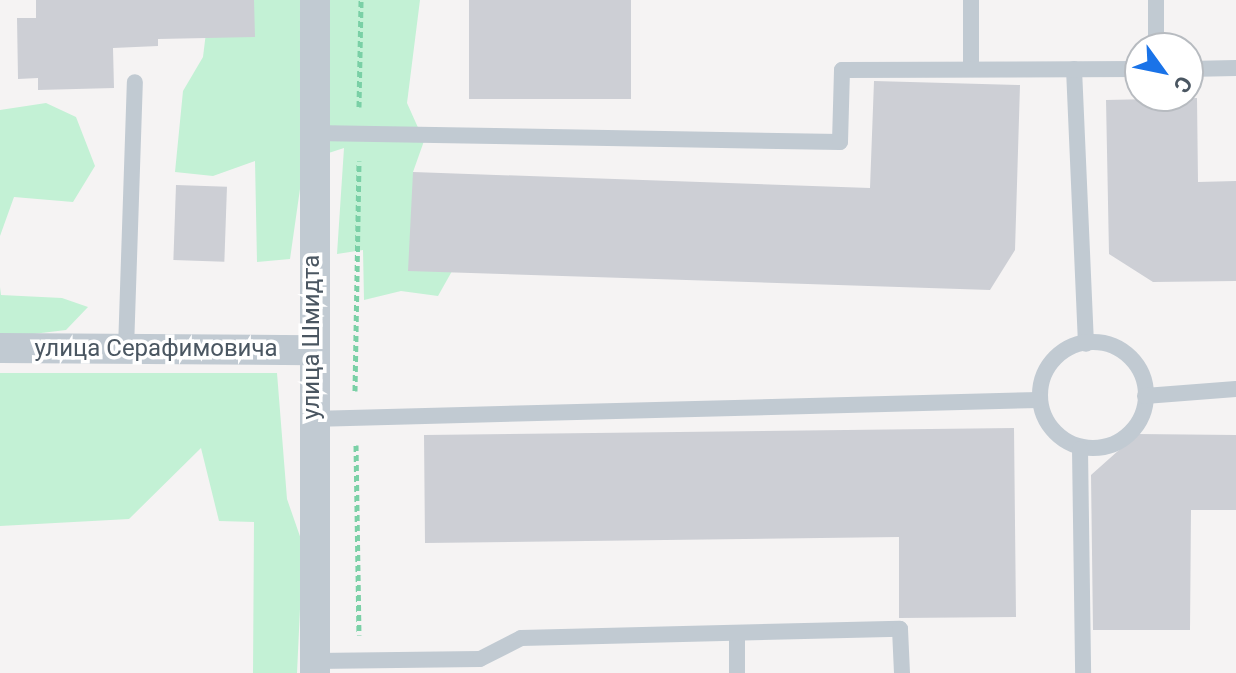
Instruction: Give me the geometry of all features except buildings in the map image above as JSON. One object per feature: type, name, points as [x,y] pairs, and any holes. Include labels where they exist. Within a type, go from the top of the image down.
[{"type":"street","name":"улица Шмидта","points":[[315,0],[312,350],[315,667]]},
{"type":"street","name":"улица Серафимовича","points":[[0,348],[312,350]]},
{"type":"lane","points":[[971,0],[971,69]]},
{"type":"lane","points":[[1156,0],[1156,32]]},
{"type":"lane","points":[[1204,69],[1236,68]]},
{"type":"lane","points":[[1074,69],[1086,344]]},
{"type":"lane","points":[[314,133],[840,142],[842,70],[1124,69]]},
{"type":"lane","points":[[126,349],[135,82]]},
{"type":"lane","points":[[1080,449],[1117,443],[1136,425],[1145,396],[1130,357],[1112,343],[1065,349],[1048,370],[1040,400],[1041,416],[1080,449],[1083,673]]},
{"type":"lane","points":[[1145,396],[1236,389]]},
{"type":"lane","points":[[312,419],[1040,400]]},
{"type":"lane","points":[[315,667],[359,660],[480,659],[521,638],[737,637],[900,629],[902,673]]},
{"type":"lane","points":[[737,637],[737,673]]},
{"type":"path","points":[[359,660],[356,418],[361,0]]},
{"type":"green space","points":[[210,0],[420,0],[407,103],[424,141],[413,172],[456,264],[438,296],[401,291],[364,300],[363,250],[337,254],[344,148],[304,161],[290,259],[257,262],[255,161],[213,176],[175,172],[183,91],[203,57]]},
{"type":"green space","points":[[46,103],[76,117],[95,166],[73,202],[14,197],[0,236],[0,110]]},
{"type":"green space","points":[[0,287],[1,295],[62,298],[88,307],[66,330],[0,338]]},
{"type":"green space","points":[[0,373],[277,373],[287,499],[303,545],[297,673],[253,673],[254,522],[219,521],[201,448],[129,519],[0,526]]}]
